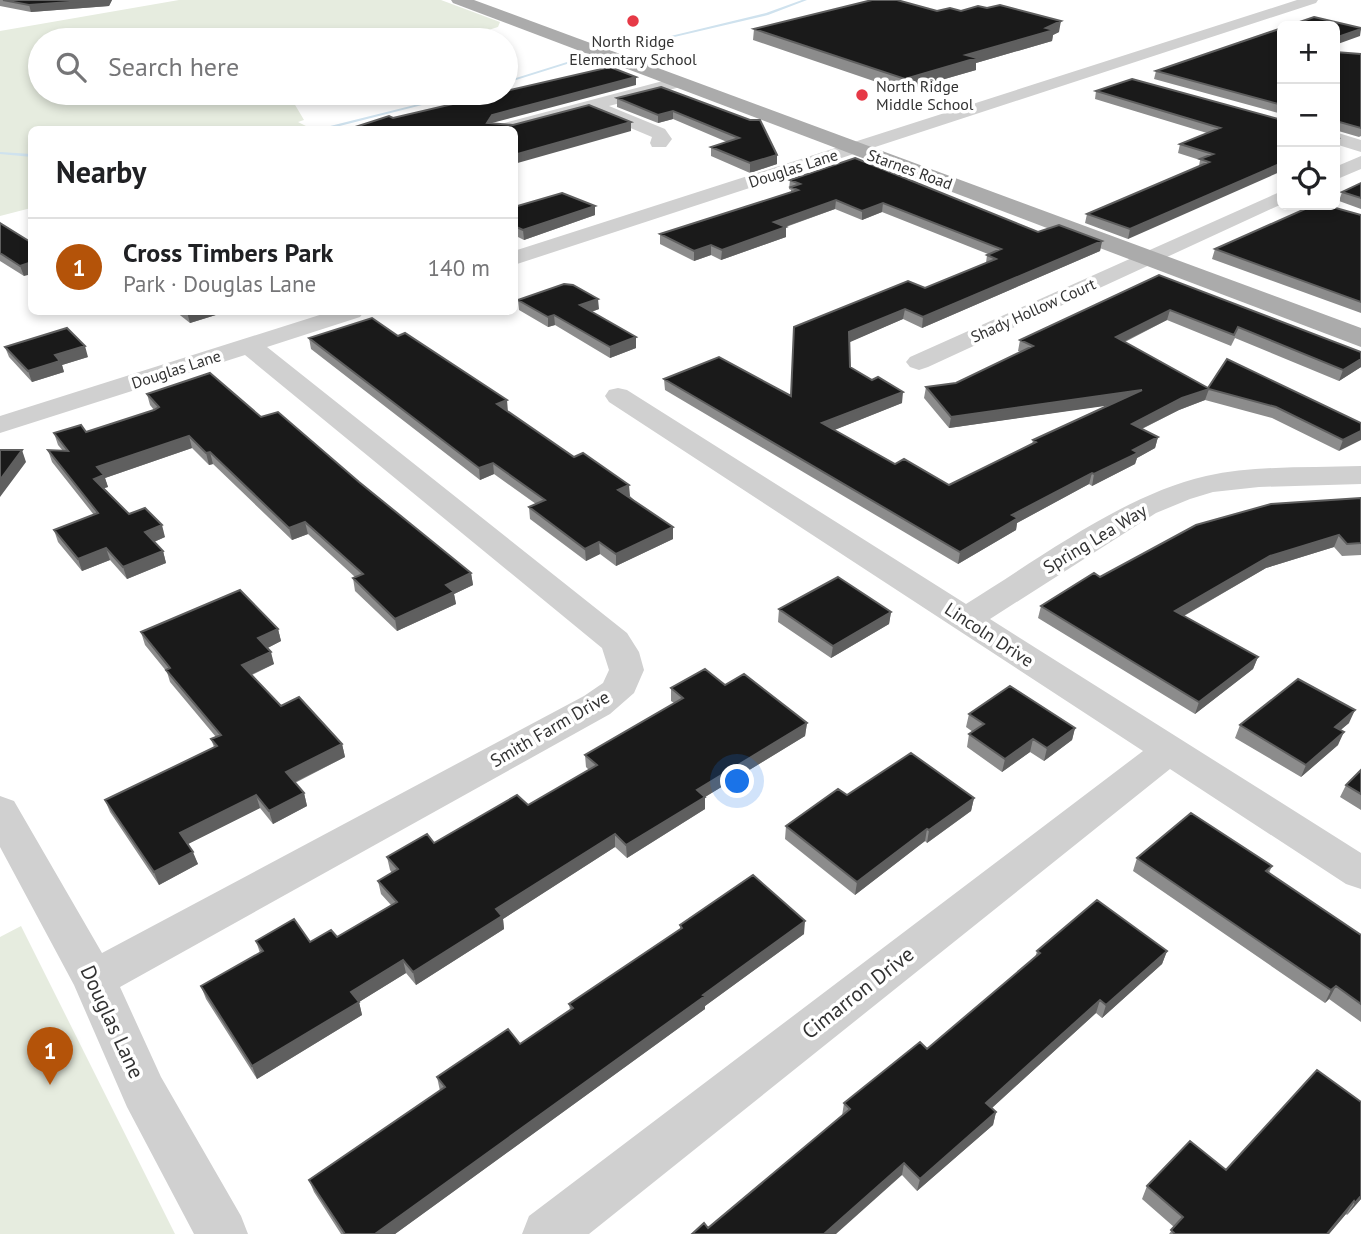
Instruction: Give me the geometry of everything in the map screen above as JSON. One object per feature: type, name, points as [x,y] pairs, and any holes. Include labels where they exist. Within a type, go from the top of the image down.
[{"type":"main road","name":"Starnes Road","points":[[459,0],[1361,338]]},
{"type":"street","name":"Douglas Lane","points":[[518,257],[1311,0]]},
{"type":"street","points":[[1096,70],[1129,79]]},
{"type":"street","points":[[514,126],[678,82]]},
{"type":"street","points":[[591,105],[659,133],[663,139],[659,143]]},
{"type":"street","points":[[1340,140],[1361,146]]},
{"type":"street","points":[[1340,172],[1361,162]]},
{"type":"street","name":"Shady Hollow Court","points":[[919,362],[1277,199]]},
{"type":"street","name":"Douglas Lane","points":[[0,425],[343,315]]},
{"type":"street","name":"Smith Farm Drive","points":[[94,979],[597,705],[612,696],[625,682],[628,669],[625,655],[615,641],[248,345]]},
{"type":"street","name":"Lincoln Drive","points":[[618,396],[773,493],[964,620],[1361,873]]},
{"type":"street","name":"Spring Lea Way","points":[[964,620],[1145,506],[1180,493],[1210,484],[1259,478],[1361,475]]},
{"type":"street","name":"Cimarron Drive","points":[[548,1234],[1168,751]]},
{"type":"street","name":"Douglas Lane","points":[[0,811],[94,979],[144,1092],[222,1234]]},
{"type":"shaded area","points":[[179,0],[441,0],[500,22],[495,28],[28,28],[28,105],[295,105],[304,120],[298,122],[306,126],[28,126],[28,209],[0,216],[0,31]]},
{"type":"shaded area","points":[[21,926],[175,1234],[0,1234],[0,937]]},
{"type":"building","points":[[3,0],[97,0],[29,5]]},
{"type":"building","points":[[872,0],[897,0],[937,11],[950,8],[961,11],[978,6],[987,8],[1000,5],[1061,21],[1046,28],[1054,30],[966,55],[977,58],[905,79],[754,29]]},
{"type":"building","points":[[1314,17],[1331,21],[1302,21]]},
{"type":"building","points":[[1340,23],[1361,29],[1340,36]]},
{"type":"building","points":[[1277,30],[1277,104],[1156,71]]},
{"type":"building","points":[[1340,52],[1361,54],[1361,128],[1340,122]]},
{"type":"building","points":[[610,67],[636,77],[492,115],[487,123],[513,125],[589,105],[631,122],[518,154],[518,126],[358,126],[389,116],[393,118],[449,105],[518,105],[518,88]]},
{"type":"building","points":[[1132,79],[1277,119],[1277,165],[1130,229],[1087,214],[1209,162],[1200,159],[1213,154],[1180,144],[1220,128],[1096,91]]},
{"type":"building","points":[[661,87],[750,120],[760,120],[777,155],[750,163],[711,147],[739,138],[673,111],[658,115],[617,98]]},
{"type":"building","points":[[855,158],[1038,232],[1059,225],[1102,241],[923,317],[905,309],[849,332],[850,367],[872,380],[878,377],[903,392],[822,423],[895,464],[904,459],[949,485],[1036,442],[1033,440],[1142,390],[951,417],[926,387],[956,383],[1033,346],[1020,340],[1159,275],[1361,352],[1361,359],[1343,370],[1238,327],[1234,335],[1170,310],[1116,337],[1208,388],[1227,359],[1361,423],[1361,431],[1343,440],[1276,407],[1209,389],[1182,398],[1132,424],[1158,437],[1133,450],[1138,453],[1092,473],[1012,515],[1018,518],[960,552],[664,379],[719,357],[791,396],[794,327],[908,281],[925,288],[996,259],[987,255],[1001,249],[883,203],[862,211],[836,200],[774,222],[786,227],[722,250],[711,245],[694,251],[660,234],[798,190],[791,187],[800,184],[790,180]]},
{"type":"building","points":[[1361,183],[1361,198],[1342,192]]},
{"type":"building","points":[[562,193],[595,206],[523,230],[518,228],[518,206]]},
{"type":"building","points":[[1340,209],[1361,215],[1361,302],[1215,249],[1303,210]]},
{"type":"building","points":[[0,223],[28,240],[28,263],[20,266],[0,253]]},
{"type":"building","points":[[564,284],[573,285],[598,299],[580,305],[636,337],[610,347],[554,315],[548,317],[518,300]]},
{"type":"building","points":[[372,318],[398,336],[405,333],[507,400],[497,404],[574,457],[583,453],[629,485],[618,490],[673,527],[616,554],[599,542],[585,549],[529,507],[545,500],[493,463],[479,468],[309,338]]},
{"type":"building","points":[[67,328],[85,346],[55,355],[60,361],[28,371],[5,347]]},
{"type":"building","points":[[210,373],[261,417],[278,412],[471,573],[446,585],[454,592],[395,619],[353,578],[363,574],[305,522],[289,528],[210,452],[206,453],[189,436],[97,467],[104,475],[94,479],[129,514],[145,508],[162,525],[145,532],[163,551],[123,567],[106,548],[78,559],[54,530],[98,513],[48,450],[68,451],[54,433],[81,425],[86,432],[154,410],[159,407],[147,394]]},
{"type":"building","points":[[0,450],[22,450],[0,480]]},
{"type":"building","points":[[1361,498],[1361,543],[1347,544],[1339,535],[1270,556],[1175,611],[1258,657],[1199,702],[1041,606],[1094,573],[1100,577],[1196,525],[1271,504]]},
{"type":"building","points":[[838,577],[891,612],[833,646],[779,609]]},
{"type":"building","points":[[240,590],[278,629],[258,638],[271,652],[242,665],[281,706],[299,697],[342,744],[286,772],[304,793],[269,811],[256,795],[180,833],[193,852],[154,872],[105,800],[217,746],[211,739],[221,735],[166,670],[170,668],[141,632]]},
{"type":"building","points":[[705,669],[725,685],[744,674],[807,723],[697,790],[705,797],[626,845],[615,834],[496,909],[502,916],[413,972],[403,960],[351,992],[359,1002],[252,1066],[201,986],[263,951],[256,941],[294,919],[310,942],[331,930],[337,937],[397,902],[378,881],[398,869],[387,857],[427,834],[434,843],[517,795],[528,805],[597,765],[585,755],[683,698],[671,688]]},
{"type":"building","points":[[1298,679],[1355,710],[1335,727],[1344,732],[1306,765],[1240,725]]},
{"type":"building","points":[[1010,686],[1075,728],[1047,748],[1033,739],[1005,759],[969,734],[984,724],[969,714]]},
{"type":"building","points":[[911,753],[974,798],[927,829],[857,882],[786,826],[838,789],[847,795]]},
{"type":"building","points":[[1361,770],[1361,794],[1346,785]]},
{"type":"building","points":[[1191,813],[1272,866],[1266,871],[1361,935],[1361,1004],[1336,986],[1331,990],[1137,858]]},
{"type":"building","points":[[753,875],[805,921],[375,1234],[345,1234],[309,1180],[445,1087],[437,1077],[508,1029],[520,1044],[573,1008],[569,1004],[682,928],[680,925]]},
{"type":"building","points":[[1097,900],[1167,951],[1106,1005],[1100,1000],[986,1103],[996,1112],[920,1179],[904,1163],[824,1234],[692,1234],[704,1223],[708,1228],[850,1109],[844,1103],[920,1042],[927,1049],[1040,953],[1037,951]]},
{"type":"building","points":[[1317,1070],[1361,1102],[1361,1196],[1355,1203],[1354,1201],[1327,1234],[1175,1234],[1171,1230],[1183,1217],[1147,1186],[1190,1141],[1226,1170]]},
{"type":"waterway","points":[[623,48],[767,14],[805,0]]},
{"type":"waterway","points":[[518,78],[584,58]]},
{"type":"waterway","points":[[332,126],[418,105]]},
{"type":"waterway","points":[[0,153],[28,156]]},
{"type":"place","name":"North Ridge Elementary School","points":[[633,21]]},
{"type":"place","name":"North Ridge Middle School","points":[[862,95]]},
{"type":"place","name":"Cross Timbers Park","points":[[50,1085]]}]
